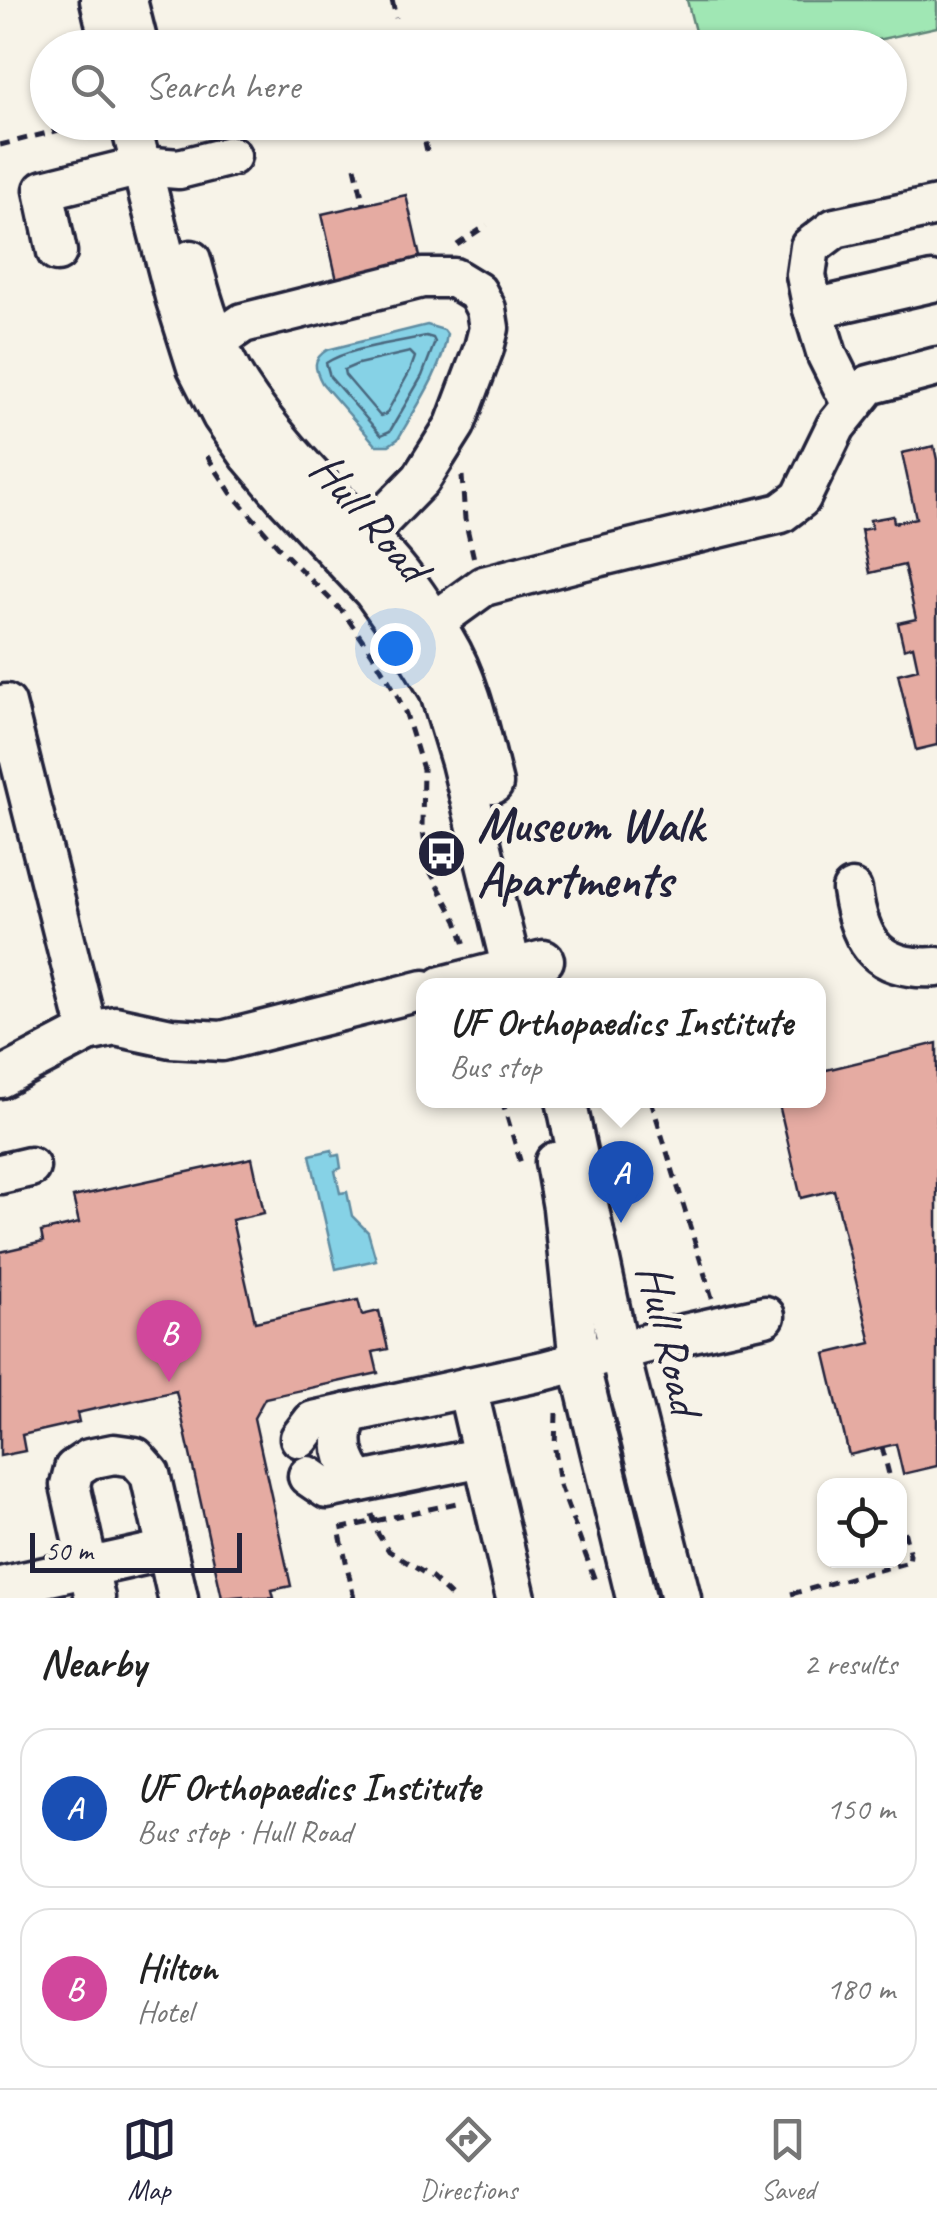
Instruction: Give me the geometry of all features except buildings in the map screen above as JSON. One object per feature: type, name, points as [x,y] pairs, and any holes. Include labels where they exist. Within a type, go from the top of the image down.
[{"type":"street","points":[[100,0],[108,30]]},
{"type":"street","points":[[128,0],[135,30]]},
{"type":"street","name":"Hull Road","points":[[140,140],[154,167]]},
{"type":"street","name":"Hull Road","points":[[155,140],[154,167],[175,297],[207,354],[222,416],[285,497],[355,547],[373,591],[420,630],[530,972]]},
{"type":"street","points":[[57,252],[44,190],[154,167],[178,169],[232,156]]},
{"type":"street","points":[[852,405],[827,355],[814,309],[806,275],[810,247],[835,228],[937,206]]},
{"type":"street","points":[[207,354],[244,322],[422,278],[454,278],[477,292],[486,309],[489,328],[455,425],[421,478],[355,547]]},
{"type":"street","points":[[814,309],[935,288]]},
{"type":"street","points":[[420,630],[484,586],[780,513],[801,498],[836,426],[868,385],[937,367]]},
{"type":"street","points":[[0,706],[6,704],[88,1032]]},
{"type":"street","points":[[852,890],[855,914],[868,941],[884,959],[903,967],[937,967]]},
{"type":"street","points":[[456,973],[530,972]]},
{"type":"street","points":[[0,1078],[88,1032],[115,1026],[171,1038],[222,1041],[416,992]]},
{"type":"street","name":"Hull Road","points":[[544,1108],[563,1208],[578,1362],[636,1598]]},
{"type":"street","name":"Hull Road","points":[[568,1108],[619,1351],[680,1598]]},
{"type":"street","points":[[300,1438],[312,1421],[765,1316]]},
{"type":"street","points":[[466,1387],[516,1598]]},
{"type":"street","points":[[348,1413],[340,1433],[348,1468],[360,1482]]},
{"type":"street","points":[[92,1582],[70,1485],[74,1469],[89,1459],[114,1454],[135,1458],[150,1474],[178,1598]]},
{"type":"street","points":[[308,1476],[327,1489],[483,1457]]},
{"type":"street","points":[[2,1598],[0,1587],[92,1582],[167,1550]]},
{"type":"path","points":[[392,0],[396,18]]},
{"type":"path","points":[[0,145],[30,137]]},
{"type":"path","points":[[424,140],[427,151]]},
{"type":"path","points":[[355,167],[364,205]]},
{"type":"path","points":[[457,245],[487,225]]},
{"type":"path","points":[[204,451],[231,493],[342,612],[395,691],[423,769],[422,827],[432,873],[458,921],[456,973]]},
{"type":"path","points":[[653,1108],[714,1306]]},
{"type":"path","points":[[556,1398],[555,1449],[560,1485],[600,1598]]},
{"type":"path","points":[[882,1447],[890,1478]]},
{"type":"path","points":[[354,1598],[338,1529],[469,1500]]},
{"type":"path","points":[[791,1594],[887,1568]]},
{"type":"green space","points":[[687,0],[937,0],[937,27],[907,34],[907,30],[695,30]]},
{"type":"water","points":[[427,325],[447,334],[434,375],[398,439],[389,445],[376,445],[322,383],[317,360],[327,350]]},
{"type":"water","points":[[332,1150],[333,1156],[339,1155],[341,1168],[335,1171],[340,1193],[347,1192],[352,1216],[368,1232],[376,1260],[336,1269],[310,1155]]},
{"type":"place","name":"Museum Walk Apartments","points":[[442,853]]},
{"type":"place","name":"UF Orthopaedics Institute","points":[[621,1223]]},
{"type":"place","name":"Hilton","points":[[169,1382]]}]
